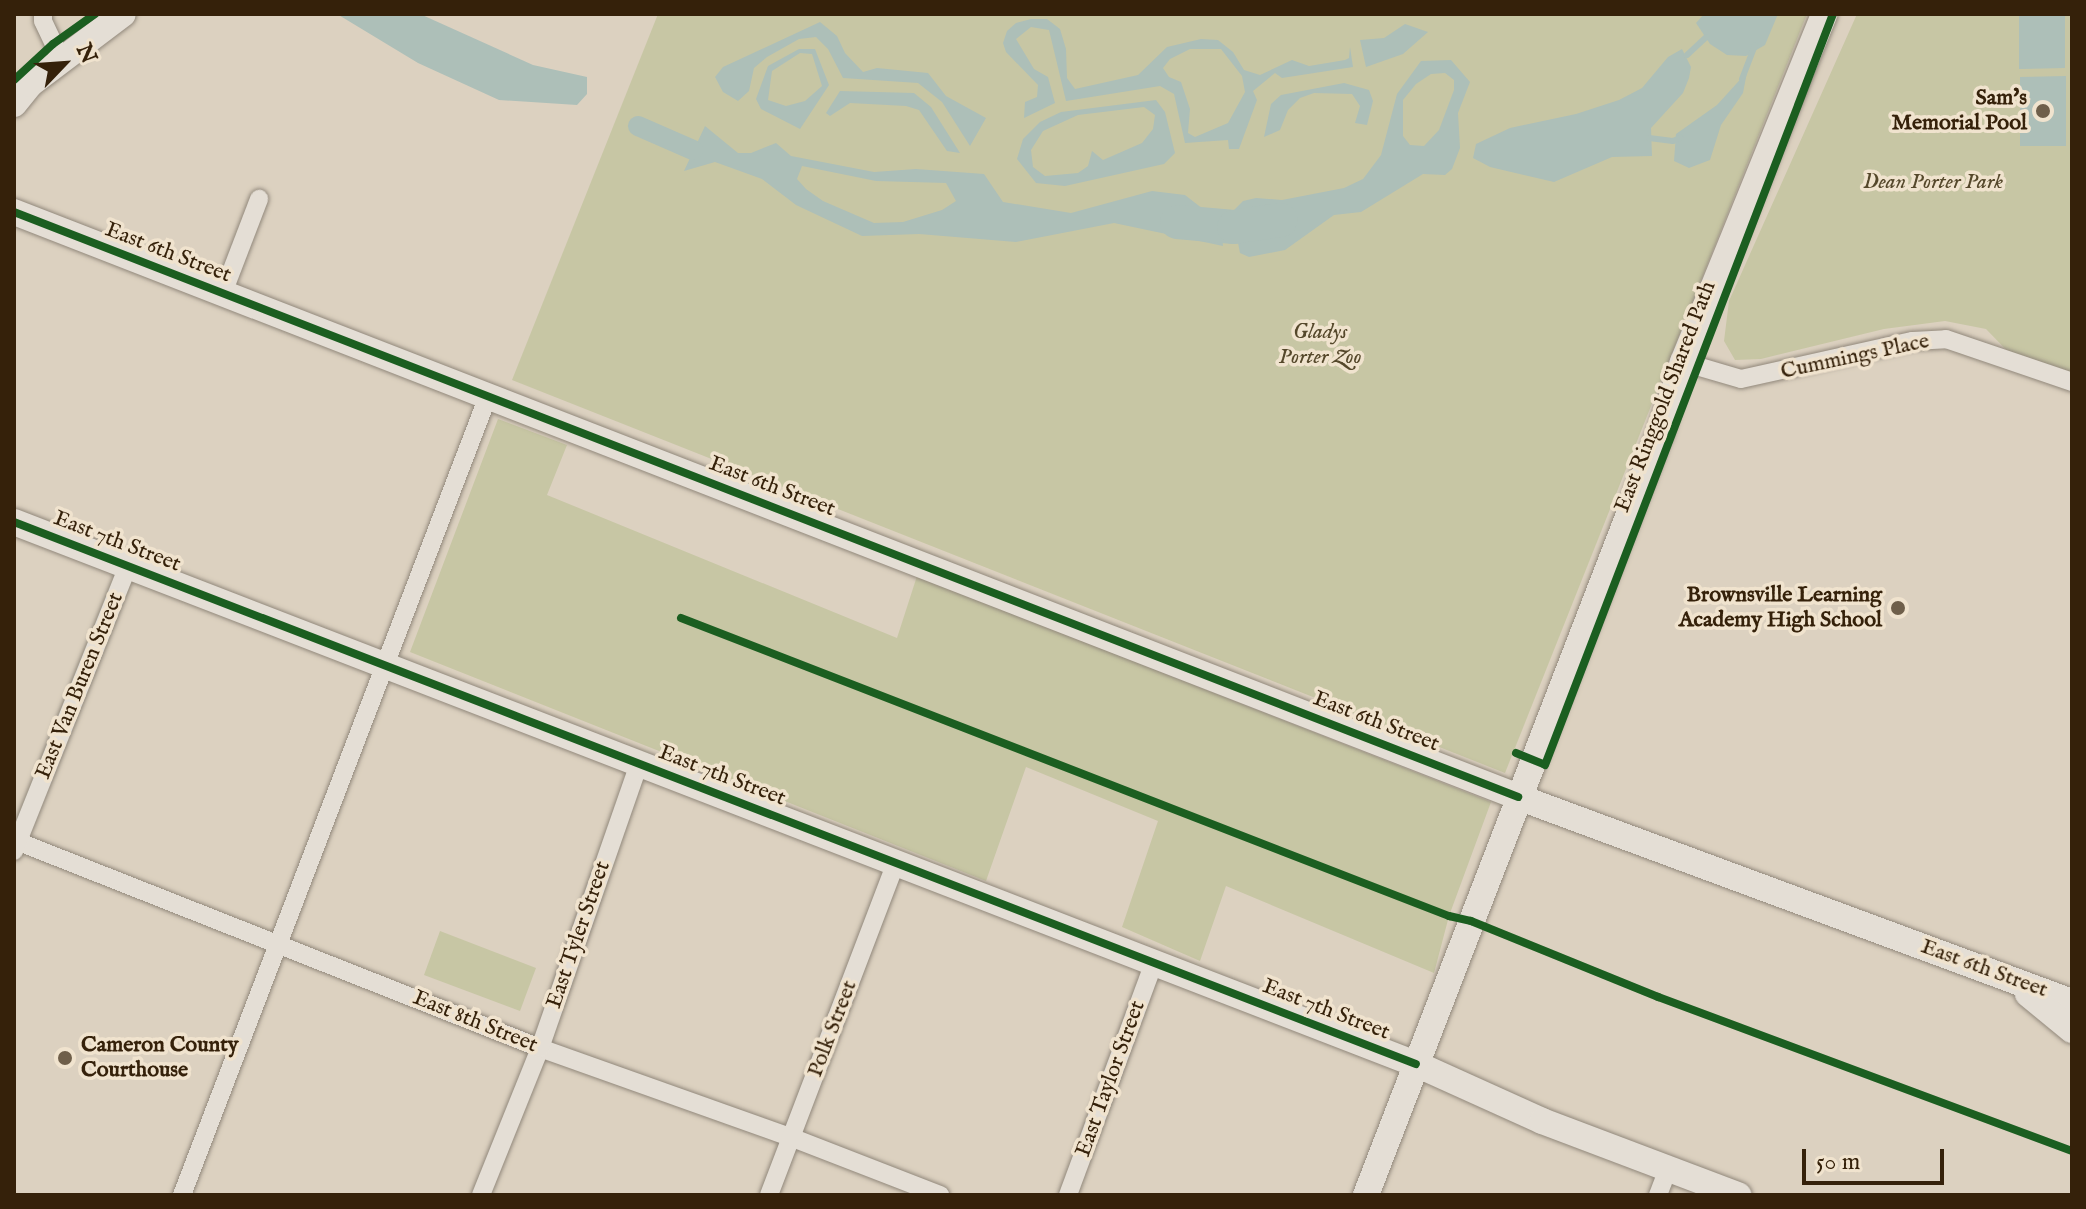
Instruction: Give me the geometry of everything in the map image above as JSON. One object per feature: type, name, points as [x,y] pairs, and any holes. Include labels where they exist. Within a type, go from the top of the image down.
[{"type":"main road","points":[[14,104],[30,84],[123,14]]},
{"type":"main road","points":[[1366,1195],[1660,434],[1683,362],[1824,14]]},
{"type":"main road","name":"East 6th Street","points":[[14,212],[1518,797],[2072,1002]]},
{"type":"main road","name":"East 7th Street","points":[[14,522],[1416,1064],[1542,1121],[1663,1183],[1738,1195]]},
{"type":"main road","points":[[2010,979],[2072,1030]]},
{"type":"street","points":[[43,14],[43,21],[61,59]]},
{"type":"street","points":[[223,293],[259,199]]},
{"type":"street","name":"Cummings Place","points":[[1683,362],[1741,379],[1913,341],[1946,339],[2072,382]]},
{"type":"street","points":[[182,1195],[276,942],[488,396]]},
{"type":"street","name":"East Van Buren Street","points":[[15,844],[128,566]]},
{"type":"street","name":"East Tyler Street","points":[[481,1195],[540,1048],[639,763]]},
{"type":"street","name":"East 8th Street","points":[[15,844],[276,942],[540,1048],[793,1138],[940,1195]]},
{"type":"street","name":"Polk Street","points":[[769,1195],[896,863]]},
{"type":"street","name":"East Taylor Street","points":[[1068,1195],[1154,963]]},
{"type":"green space","name":"Gladys Porter Zoo","points":[[658,14],[1807,14],[1505,773],[512,380]]},
{"type":"green space","name":"Dean Porter Park","points":[[1857,14],[2072,14],[2072,382],[2017,361],[1986,329],[1945,321],[1884,329],[1761,359],[1735,360],[1724,341],[1729,301]]},
{"type":"green space","points":[[498,419],[567,445],[547,495],[897,638],[917,576],[1491,802],[1449,916],[1434,973],[1226,886],[1200,961],[1122,927],[1158,821],[1026,767],[986,881],[410,652]]},
{"type":"green space","points":[[440,931],[536,968],[520,1011],[424,975]]},
{"type":"shaded area","points":[[337,14],[420,14],[533,65],[587,77],[587,94],[577,105],[499,100],[418,63]]},
{"type":"shaded area","points":[[1704,14],[1778,14],[1765,45],[1746,56],[1727,55],[1710,44],[1696,23]]},
{"type":"shaded area","name":"Sam's Memorial Pool","points":[[2019,14],[2065,14],[2065,68],[2019,69]]},
{"type":"shaded area","points":[[1047,19],[1060,29],[1066,49],[1067,78],[1075,89],[1138,75],[1167,47],[1201,39],[1218,40],[1233,52],[1244,70],[1260,75],[1292,60],[1309,66],[1345,60],[1349,58],[1350,47],[1353,67],[1282,78],[1275,73],[1253,91],[1257,100],[1239,149],[1229,149],[1228,140],[1185,143],[1174,94],[1160,86],[1066,101],[1049,30],[1031,27],[1016,39],[1034,69],[1048,77],[1055,103],[1024,118],[1025,102],[1037,97],[1038,85],[1006,52],[1003,43],[1007,31],[1016,23]],"holes":[[[1190,49],[1221,49],[1242,76],[1245,92],[1228,123],[1195,137],[1188,133],[1190,109],[1181,82],[1169,77],[1163,68],[1170,59]]]},
{"type":"shaded area","points":[[820,22],[837,36],[845,53],[863,72],[877,68],[928,73],[946,96],[986,118],[970,146],[942,102],[918,83],[843,78],[828,49],[816,37],[799,39],[767,57],[754,68],[749,91],[738,101],[723,92],[715,77],[723,67]]},
{"type":"shaded area","points":[[1405,24],[1428,32],[1403,54],[1366,67],[1360,40],[1384,38]]},
{"type":"shaded area","points":[[799,49],[815,49],[829,85],[800,129],[761,109],[756,99],[768,66]],"holes":[[[800,53],[812,54],[822,86],[805,101],[786,106],[768,100],[772,71]]]},
{"type":"shaded area","points":[[1682,49],[1691,67],[1689,78],[1683,93],[1651,128],[1652,156],[1612,157],[1554,182],[1490,167],[1473,158],[1476,144],[1510,128],[1576,114],[1619,100],[1642,88],[1668,57]]},
{"type":"shaded area","points":[[1451,60],[1470,82],[1458,113],[1460,148],[1452,169],[1445,175],[1423,174],[1361,212],[1334,215],[1285,250],[1249,257],[1240,253],[1232,212],[1243,201],[1256,198],[1282,200],[1344,188],[1363,179],[1381,155],[1397,94],[1421,61]],"holes":[[[1445,73],[1454,80],[1454,90],[1439,130],[1424,146],[1410,145],[1403,136],[1403,100],[1416,84],[1431,74]]]},
{"type":"shaded area","points":[[1747,72],[1743,93],[1721,125],[1710,160],[1689,168],[1674,161],[1676,134],[1717,105]]},
{"type":"shaded area","name":"Sam's Memorial Pool","points":[[2066,76],[2066,146],[2020,146],[2020,77]]},
{"type":"shaded area","points":[[1344,83],[1369,90],[1373,101],[1367,125],[1355,123],[1360,106],[1352,94],[1314,93],[1300,98],[1288,110],[1280,130],[1264,137],[1271,104],[1281,95]]},
{"type":"shaded area","points":[[840,91],[914,93],[931,107],[960,153],[947,151],[919,110],[906,106],[850,103],[830,116],[826,113]]},
{"type":"shaded area","points":[[1156,100],[1165,112],[1175,153],[1164,164],[1065,186],[1036,183],[1017,159],[1023,139],[1040,122],[1061,112]],"holes":[[[1144,107],[1155,115],[1153,129],[1142,143],[1103,160],[1092,151],[1088,166],[1078,173],[1045,176],[1033,167],[1031,150],[1043,131],[1078,115]]]},
{"type":"shaded area","points":[[705,126],[738,153],[751,153],[776,143],[791,156],[874,172],[916,169],[984,174],[1003,202],[1071,213],[1152,191],[1185,195],[1221,223],[1223,246],[1114,223],[1016,242],[919,234],[862,236],[796,205],[762,179],[715,162],[684,171]],"holes":[[[802,166],[876,181],[946,183],[956,201],[942,210],[903,222],[874,223],[823,201],[797,179]]]},
{"type":"waterway","points":[[1687,55],[1706,37]]},
{"type":"waterway","points":[[1742,79],[1755,45]]},
{"type":"waterway","points":[[638,126],[693,150]]},
{"type":"waterway","points":[[1649,138],[1673,141],[1680,138]]},
{"type":"waterway","points":[[1177,222],[1234,227],[1280,220]]},
{"type":"cycle path","points":[[14,80],[53,44],[95,14]]},
{"type":"cycle path","name":"East Ringgold Shared Path","points":[[1516,753],[1545,765],[1833,14]]},
{"type":"cycle path","points":[[14,212],[1518,797]]},
{"type":"cycle path","points":[[14,522],[1416,1064]]},
{"type":"cycle path","points":[[681,618],[1449,916],[1471,921],[1658,997],[2072,1151]]},
{"type":"place","name":"Sam's Memorial Pool","points":[[2043,111]]},
{"type":"place","name":"Brownsville Learning Academy High School","points":[[1898,608]]},
{"type":"place","name":"Cameron County Courthouse","points":[[65,1058]]}]
